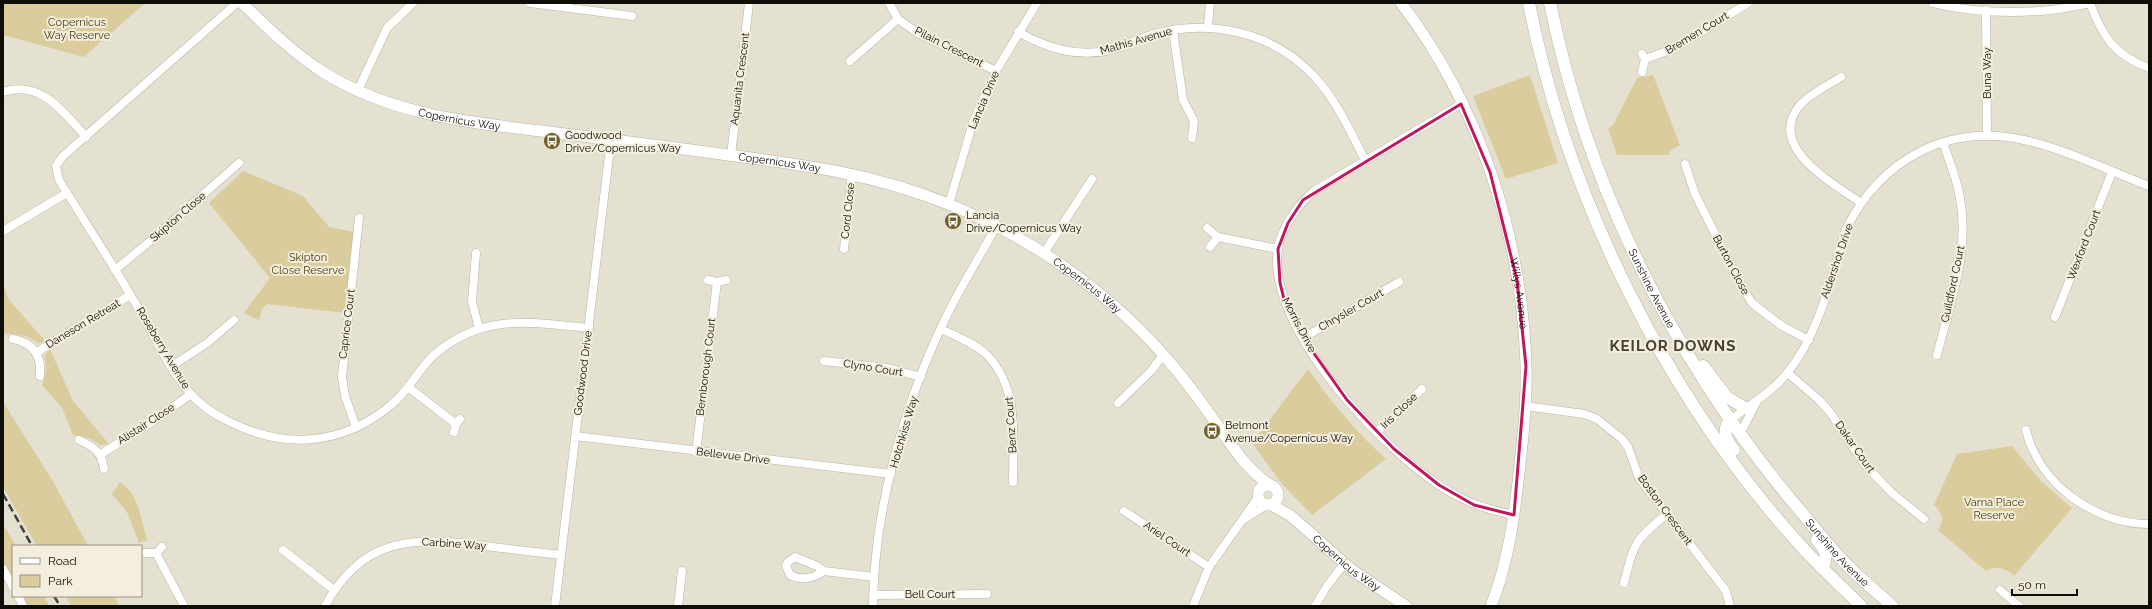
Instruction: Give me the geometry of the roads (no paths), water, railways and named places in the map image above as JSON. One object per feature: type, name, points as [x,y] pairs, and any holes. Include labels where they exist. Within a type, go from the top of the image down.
[{"type":"main road","name":"Sunshine Avenue","points":[[1529,3],[1541,59],[1566,143],[1594,217],[1618,270],[1655,339],[1695,406],[1730,457],[1800,546],[1860,606]]},
{"type":"main road","name":"Sunshine Avenue","points":[[1550,3],[1570,84],[1601,175],[1645,277],[1676,334],[1730,421],[1778,484],[1849,567],[1892,606]]},
{"type":"main road","points":[[1676,334],[1727,397],[1745,408]]},
{"type":"main road","points":[[1730,421],[1725,432],[1727,440],[1757,481],[1770,509]]},
{"type":"main road","points":[[1778,484],[1801,522],[1824,548],[1826,559],[1822,568]]},
{"type":"street","name":"Roseberry Avenue","points":[[237,3],[62,157],[56,166],[57,176],[190,394],[220,417],[243,428],[270,437],[311,440],[342,433],[376,417],[394,403],[434,355],[462,336],[479,328],[515,322],[589,328]]},
{"type":"street","name":"Copernicus Way","points":[[242,3],[285,45],[324,73],[358,90],[403,108],[434,117],[731,155],[852,173],[886,182],[949,204],[996,226],[1044,253],[1104,298],[1163,355],[1201,402],[1245,464],[1259,495]]},
{"type":"street","points":[[358,90],[387,28],[413,3]]},
{"type":"street","points":[[530,3],[632,16]]},
{"type":"street","name":"Aquanita Crescent","points":[[731,155],[749,3]]},
{"type":"street","name":"Pilain Crescent","points":[[889,3],[898,19],[919,34],[996,71]]},
{"type":"street","name":"Lancia Drive","points":[[949,204],[973,122],[996,71],[1018,32],[1037,3]]},
{"type":"street","points":[[1208,27],[1210,3]]},
{"type":"street","name":"Willys Avenue","points":[[1401,3],[1429,44],[1461,104],[1474,130],[1490,172],[1512,256],[1524,336],[1525,406],[1514,515],[1506,560],[1491,606]]},
{"type":"street","name":"Bremen Court","points":[[1642,72],[1643,56],[1673,49],[1748,3]]},
{"type":"street","points":[[1933,3],[1986,10],[2047,11],[2090,3],[2098,23],[2110,43],[2130,60],[2149,68]]},
{"type":"street","name":"Buna Way","points":[[1986,10],[1987,136]]},
{"type":"street","points":[[850,61],[898,19]]},
{"type":"street","name":"Mathis Avenue","points":[[1018,32],[1051,48],[1095,53],[1111,50],[1150,36],[1173,30],[1208,27],[1246,34],[1266,42],[1300,63],[1325,90],[1366,160]]},
{"type":"street","points":[[1173,30],[1183,100],[1198,121],[1192,138]]},
{"type":"street","points":[[1841,77],[1812,95],[1800,105],[1794,115],[1792,140],[1796,152],[1804,162],[1860,203]]},
{"type":"street","points":[[3,92],[11,89],[24,89],[45,96],[54,101],[86,137]]},
{"type":"street","name":"Morris Drive","points":[[1461,104],[1314,191],[1304,200],[1288,223],[1278,249],[1280,283],[1284,299],[1303,338],[1347,400],[1394,449],[1447,490],[1474,505],[1514,515]]},
{"type":"street","name":"Aldershot Drive","points":[[1730,421],[1745,408],[1756,402],[1788,373],[1809,340],[1846,229],[1860,203],[1879,181],[1900,162],[1926,148],[1943,142],[1987,136],[2005,137],[2040,144],[2149,186]]},
{"type":"street","name":"Goodwood Drive","points":[[555,606],[589,328],[610,139]]},
{"type":"street","name":"Guildford Court","points":[[1936,355],[1960,264],[1963,235],[1960,198],[1943,142]]},
{"type":"street","name":"Skipton Close","points":[[115,270],[239,163]]},
{"type":"street","name":"Burton Close","points":[[1685,164],[1695,194],[1742,288],[1752,303],[1782,326],[1809,340]]},
{"type":"street","name":"Wexford Court","points":[[2055,317],[2112,172]]},
{"type":"street","name":"Cord Close","points":[[844,248],[852,173]]},
{"type":"street","points":[[1044,253],[1092,179]]},
{"type":"street","points":[[3,231],[67,192]]},
{"type":"street","name":"Caprice Court","points":[[356,427],[343,388],[342,364],[359,218]]},
{"type":"street","name":"Hotchkiss Way","points":[[873,606],[874,577],[880,530],[891,474],[909,406],[941,329],[996,226]]},
{"type":"street","points":[[1207,228],[1218,237],[1278,249]]},
{"type":"street","points":[[1210,247],[1218,237]]},
{"type":"street","points":[[476,253],[472,302],[479,328]]},
{"type":"street","points":[[708,280],[717,282],[726,280]]},
{"type":"street","name":"Bernborough Court","points":[[696,452],[717,282]]},
{"type":"street","name":"Chrysler Court","points":[[1303,338],[1399,282]]},
{"type":"street","name":"Daneson Retreat","points":[[37,352],[130,295]]},
{"type":"street","points":[[172,366],[206,343],[234,320]]},
{"type":"street","name":"Benz Court","points":[[941,329],[968,342],[986,354],[1003,377],[1012,404],[1013,482]]},
{"type":"street","name":"Daneson Retreat","points":[[13,339],[28,344],[37,352],[40,360],[40,376]]},
{"type":"street","points":[[1118,403],[1151,371],[1163,355]]},
{"type":"street","name":"Clyno Court","points":[[824,361],[888,368],[921,377]]},
{"type":"street","name":"Dakar Court","points":[[1788,373],[1820,400],[1830,412],[1865,465],[1892,493],[1924,519]]},
{"type":"street","points":[[408,387],[456,425]]},
{"type":"street","name":"Iris Close","points":[[1377,432],[1422,389]]},
{"type":"street","name":"Alistair Close","points":[[100,454],[155,420],[190,394]]},
{"type":"street","name":"Aldershot Drive","points":[[1740,434],[1756,402]]},
{"type":"street","name":"Boston Crescent","points":[[1525,406],[1584,414],[1597,419],[1612,430],[1628,447],[1639,478],[1726,591],[1730,606]]},
{"type":"street","points":[[2026,430],[2034,454],[2041,464],[2078,502],[2109,518],[2124,522],[2149,524]]},
{"type":"street","name":"Bellevue Drive","points":[[575,436],[696,452],[891,474]]},
{"type":"street","points":[[80,440],[92,446],[100,454],[104,468]]},
{"type":"street","name":"Copernicus Way","points":[[1245,464],[1274,489],[1291,516]]},
{"type":"street","points":[[1193,606],[1209,567],[1239,523],[1259,495],[1263,486],[1274,489],[1277,499],[1239,523]]},
{"type":"street","points":[[1259,495],[1261,501],[1269,504]]},
{"type":"street","name":"Copernicus Way","points":[[1269,504],[1291,516],[1344,564],[1406,606]]},
{"type":"street","name":"Ariel Court","points":[[1124,511],[1209,567]]},
{"type":"street","points":[[1624,583],[1633,548],[1638,540],[1666,515]]},
{"type":"street","name":"Carbine Way","points":[[325,606],[334,590],[362,561],[385,549],[412,542],[443,541],[561,555]]},
{"type":"street","points":[[146,553],[159,550],[184,606]]},
{"type":"street","points":[[282,550],[334,590]]},
{"type":"street","points":[[1315,606],[1327,586],[1344,564]]},
{"type":"street","points":[[3,569],[12,585]]},
{"type":"street","points":[[678,606],[682,571]]},
{"type":"street","points":[[824,571],[874,577]]},
{"type":"street","points":[[2000,590],[2019,606]]},
{"type":"street","name":"Bell Court","points":[[873,595],[987,594]]},
{"type":"street","points":[[19,597],[24,606]]},
{"type":"railway","points":[[3,494],[31,545]]},
{"type":"railway","points":[[55,597],[60,606]]},
{"type":"place","name":"Goodwood Drive/Copernicus Way","points":[[552,141]]},
{"type":"place","name":"Lancia Drive/Copernicus Way","points":[[953,221]]},
{"type":"place","name":"Belmont Avenue/Copernicus Way","points":[[1212,431]]},
{"type":"district","name":"KEILOR DOWNS","points":[[1673,346]]},
{"type":"park label","name":"Copernicus Way Reserve","points":[[77,28]]},
{"type":"park label","name":"Skipton Close Reserve","points":[[308,263]]},
{"type":"park label","name":"Varna Place Reserve","points":[[1994,508]]}]
